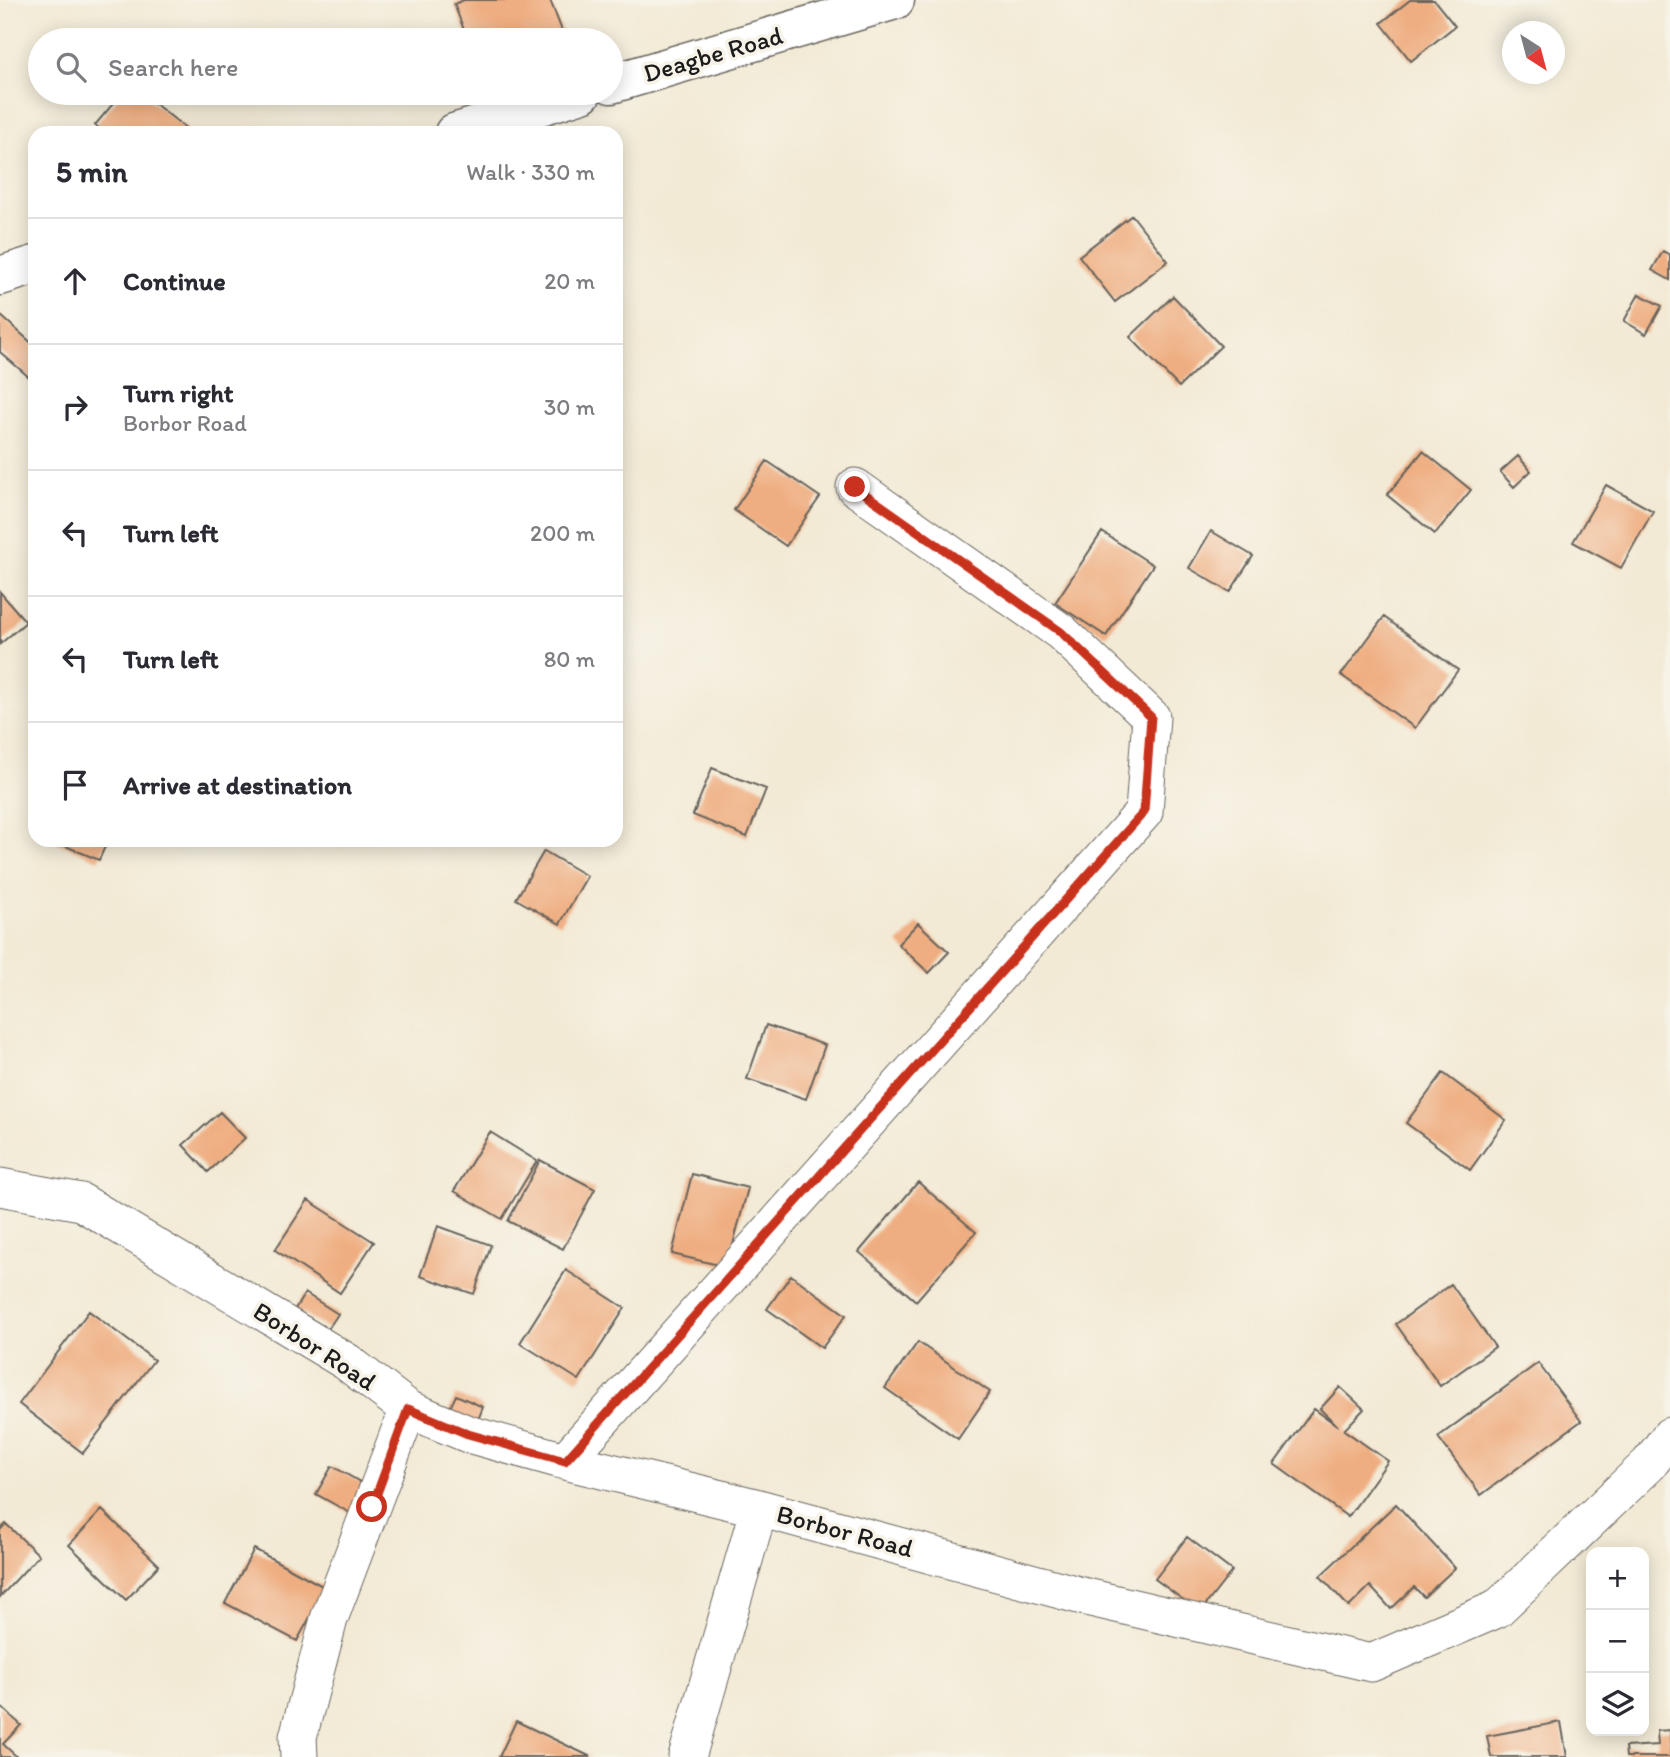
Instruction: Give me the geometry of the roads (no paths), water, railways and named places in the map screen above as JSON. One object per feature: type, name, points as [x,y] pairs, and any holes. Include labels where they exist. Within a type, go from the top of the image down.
[{"type":"street","name":"Deagbe Road","points":[[623,80],[895,0]]},
{"type":"street","points":[[476,126],[544,105]]},
{"type":"street","points":[[0,276],[28,267]]},
{"type":"street","points":[[565,1461],[1144,812],[1151,717],[1061,632],[855,487]]},
{"type":"street","name":"Borbor Road","points":[[0,1187],[81,1202],[347,1362],[408,1409],[468,1434],[565,1461],[759,1508],[1082,1596],[1371,1663],[1497,1609],[1663,1455]]},
{"type":"street","points":[[299,1757],[299,1737],[329,1619],[408,1409]]},
{"type":"street","points":[[687,1757],[759,1508]]}]
